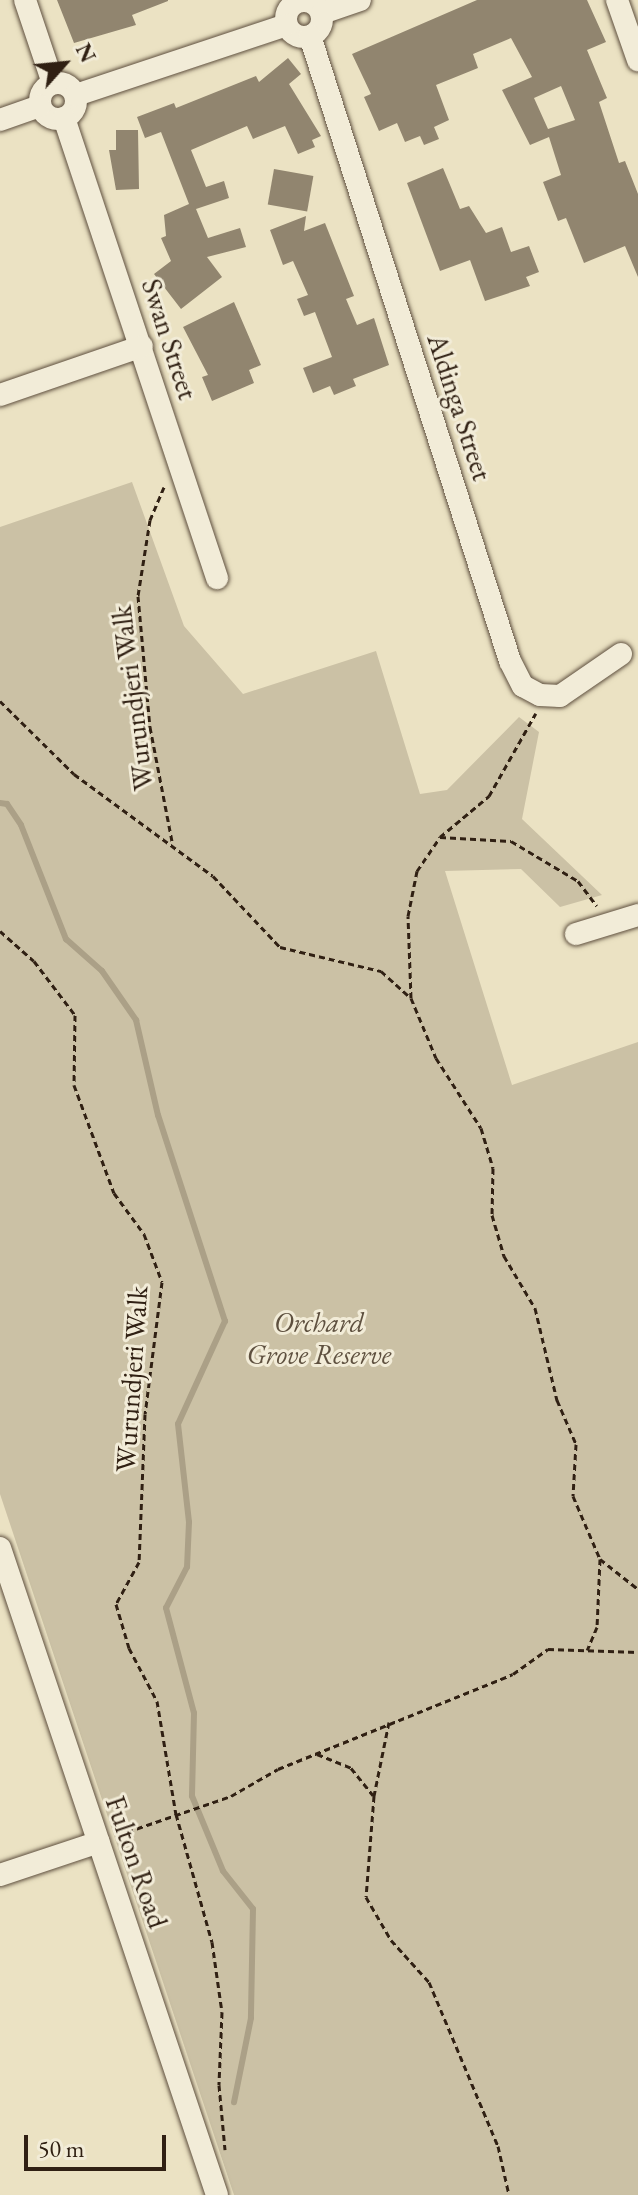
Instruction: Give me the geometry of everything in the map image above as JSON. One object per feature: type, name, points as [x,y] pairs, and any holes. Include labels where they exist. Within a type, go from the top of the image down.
[{"type":"street","points":[[25,0],[53,83]]},
{"type":"street","points":[[322,13],[360,0]]},
{"type":"street","points":[[617,0],[638,60]]},
{"type":"street","points":[[299,1],[315,4],[322,13],[320,29],[310,36],[294,34],[287,25],[290,8],[299,1]]},
{"type":"street","points":[[76,95],[287,25]]},
{"type":"street","name":"Aldinga Street","points":[[310,36],[510,661],[523,686],[547,695]]},
{"type":"street","points":[[53,83],[66,84],[76,95],[74,110],[64,118],[49,117],[40,106],[43,90],[53,83]]},
{"type":"street","points":[[0,120],[40,106]]},
{"type":"street","name":"Swan Street","points":[[64,118],[217,578]]},
{"type":"street","points":[[0,395],[142,346]]},
{"type":"street","points":[[547,695],[560,696],[621,654]]},
{"type":"street","points":[[576,934],[638,915]]},
{"type":"street","name":"Fulton Road","points":[[0,1548],[9,1609],[99,1842],[217,2195]]},
{"type":"street","points":[[0,1875],[99,1842]]},
{"type":"path","name":"Wurundjeri Walk","points":[[173,843],[150,727],[138,596],[150,520],[176,458]]},
{"type":"path","points":[[411,998],[408,916],[417,871],[440,837],[489,796],[547,695]]},
{"type":"path","name":"Wurundjeri Walk","points":[[0,701],[74,774],[173,843],[213,876],[280,947],[381,971],[411,998],[436,1058],[481,1128],[493,1168],[492,1215],[504,1256],[535,1308],[557,1400],[576,1444],[573,1496],[600,1559],[597,1627],[587,1650]]},
{"type":"path","points":[[440,837],[511,841],[578,881],[611,923]]},
{"type":"path","name":"Wurundjeri Walk","points":[[0,931],[34,961],[75,1015],[74,1085],[114,1193],[144,1234],[162,1282],[145,1414],[139,1562],[116,1604],[129,1648],[157,1701],[176,1814],[212,1942],[220,1998],[219,2085],[229,2164]]},
{"type":"path","points":[[600,1559],[638,1589]]},
{"type":"path","points":[[99,1842],[231,1796],[389,1722],[513,1674],[548,1649],[638,1652]]},
{"type":"path","points":[[389,1722],[374,1796],[366,1897],[391,1940],[429,1982],[498,2146],[509,2195]]},
{"type":"path","points":[[317,1754],[351,1768],[374,1796]]},
{"type":"green space","name":"Orchard Grove Reserve","points":[[132,482],[184,626],[243,694],[376,651],[420,794],[447,790],[519,717],[539,732],[522,819],[602,895],[560,907],[521,869],[445,871],[512,1085],[638,1042],[638,2195],[234,2195],[0,1494],[0,527]]},
{"type":"building","points":[[57,0],[168,1],[132,15],[136,25],[74,43]]},
{"type":"building","points":[[477,0],[587,0],[606,42],[587,50],[607,98],[599,102],[619,163],[625,161],[638,194],[638,277],[625,246],[584,263],[566,218],[558,221],[543,182],[561,175],[549,137],[530,145],[502,90],[532,77],[511,38],[473,54],[478,68],[436,85],[449,120],[434,127],[439,139],[424,145],[420,136],[405,142],[397,123],[379,131],[364,97],[371,94],[352,54]],"holes":[[[561,86],[575,120],[548,129],[534,98]]]},
{"type":"building","points":[[288,58],[301,74],[289,84],[321,136],[312,140],[315,147],[298,154],[285,126],[253,139],[247,126],[191,150],[206,187],[224,181],[229,198],[196,209],[208,238],[240,228],[246,247],[207,257],[222,277],[181,309],[154,274],[171,261],[161,238],[166,236],[164,215],[189,204],[161,132],[145,138],[137,117],[174,103],[176,108],[256,76],[259,82]]},
{"type":"building","points":[[116,130],[138,130],[139,189],[116,190],[109,150],[116,150]]},
{"type":"building","points":[[443,168],[460,209],[469,206],[486,233],[502,227],[511,252],[529,246],[539,272],[526,277],[530,286],[485,301],[470,260],[440,271],[407,183]]},
{"type":"building","points":[[274,169],[313,176],[307,211],[268,204]]},
{"type":"building","points":[[306,216],[304,231],[325,223],[354,296],[346,299],[357,325],[374,318],[389,365],[353,379],[356,386],[334,395],[330,386],[313,393],[303,368],[332,357],[315,312],[304,316],[297,299],[308,295],[293,261],[283,265],[270,230]]},
{"type":"building","points":[[234,302],[261,365],[249,370],[254,383],[212,401],[202,377],[208,375],[183,327]]},
{"type":"waterway","points":[[0,803],[7,804],[21,825],[66,939],[102,971],[136,1020],[158,1115],[225,1321],[178,1424],[189,1522],[187,1567],[166,1608],[194,1713],[192,1796],[223,1871],[253,1909],[251,2018],[234,2102]]}]
